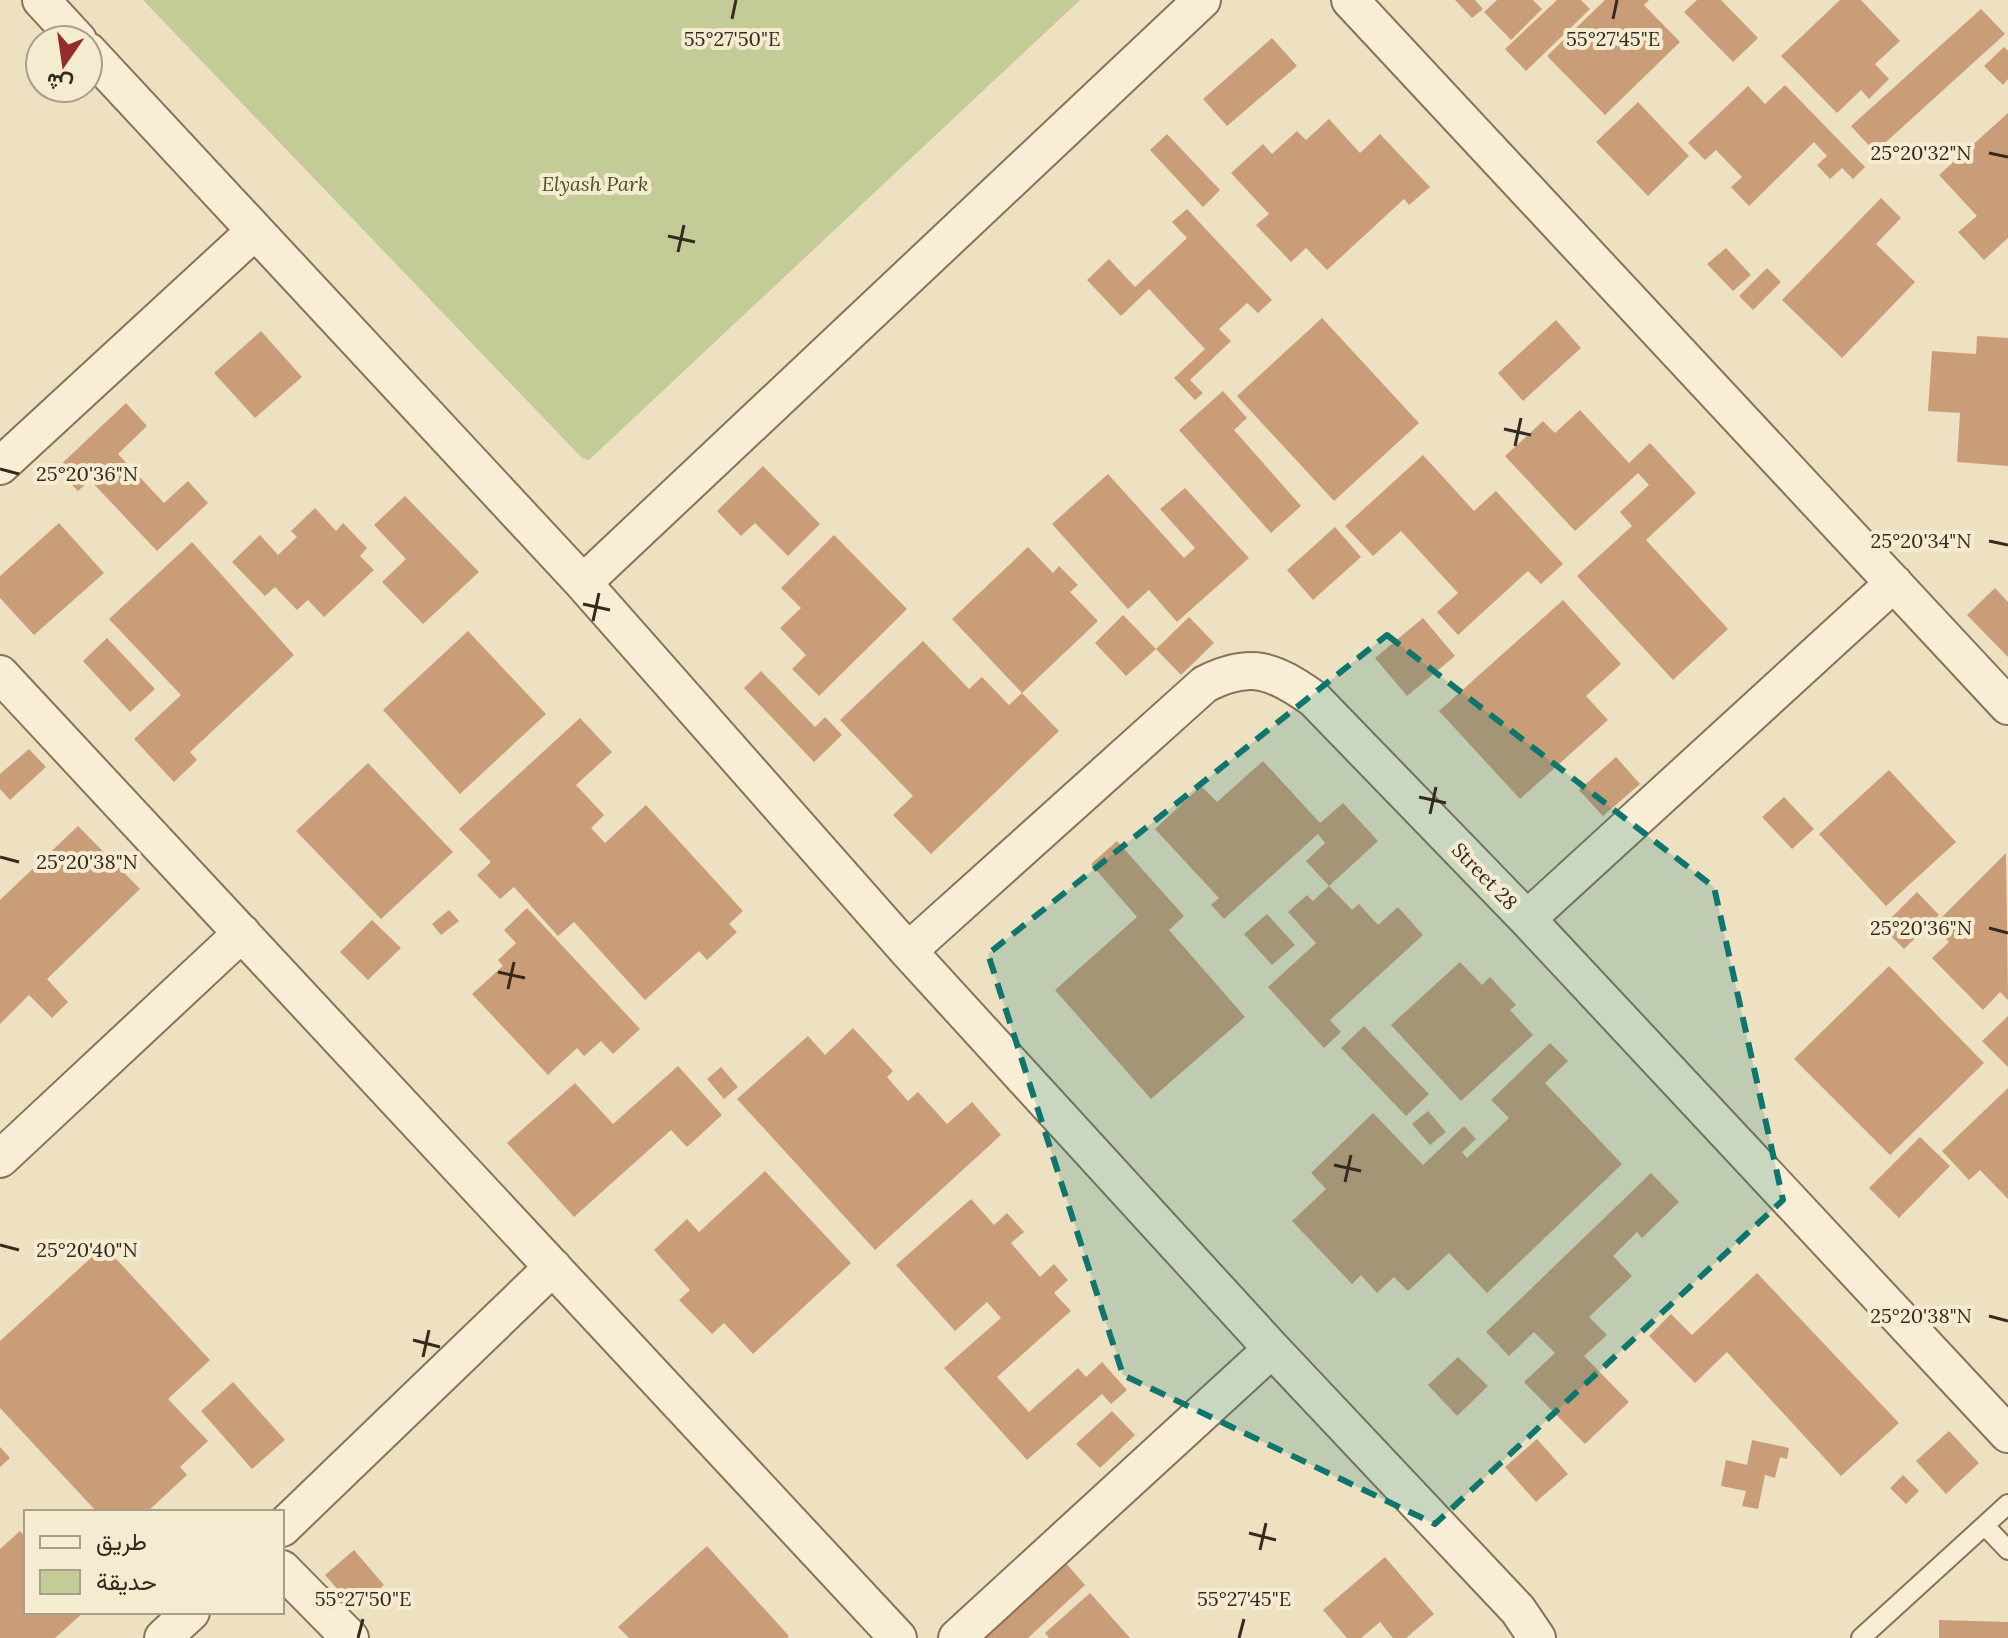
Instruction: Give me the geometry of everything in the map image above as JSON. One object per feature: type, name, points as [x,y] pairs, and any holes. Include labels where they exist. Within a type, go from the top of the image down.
[{"type":"street","points":[[41,0],[63,24]]},
{"type":"street","points":[[583,583],[1202,0]]},
{"type":"street","points":[[1350,0],[2008,706]]},
{"type":"street","points":[[104,68],[583,583],[908,951],[1272,1349],[1518,1610],[1537,1638]]},
{"type":"street","points":[[0,466],[255,231]]},
{"type":"street","points":[[1527,919],[1894,583]]},
{"type":"street","name":"Street 28","points":[[908,951],[1205,684],[1232,671],[1261,670],[1288,681],[1314,699],[1527,919],[2008,1434]]},
{"type":"street","points":[[0,674],[898,1638]]},
{"type":"street","points":[[0,1159],[242,933]]},
{"type":"street","points":[[284,1526],[553,1267]]},
{"type":"street","points":[[957,1638],[1272,1349]]},
{"type":"street","points":[[284,1571],[350,1638]]},
{"type":"street","points":[[163,1638],[189,1614]]},
{"type":"lane","points":[[1861,1638],[2008,1504]]},
{"type":"lane","points":[[1985,1526],[2008,1550]]},
{"type":"highlighted area","points":[[1387,635],[1714,887],[1783,1200],[1435,1524],[1123,1375],[988,954]]},
{"type":"green space","name":"Elyash Park","points":[[143,0],[1080,0],[589,460],[582,458]]},
{"type":"building","points":[[1455,0],[1475,0],[1483,9],[1472,18]]},
{"type":"building","points":[[1497,0],[1533,0],[1542,9],[1511,40],[1484,12]]},
{"type":"building","points":[[1557,0],[1581,0],[1590,9],[1526,71],[1505,49]]},
{"type":"building","points":[[1605,0],[1649,0],[1644,5],[1680,42],[1605,115],[1547,56]]},
{"type":"building","points":[[1697,0],[1721,0],[1758,38],[1733,62],[1684,12]]},
{"type":"building","points":[[1840,0],[1861,0],[1900,41],[1875,64],[1889,79],[1869,99],[1861,90],[1837,113],[1781,56]]},
{"type":"building","points":[[1981,9],[2005,34],[1875,152],[1851,126]]},
{"type":"building","points":[[1272,38],[1297,66],[1227,126],[1203,99]]},
{"type":"building","points":[[2004,47],[2008,51],[2008,79],[2003,85],[1984,66]]},
{"type":"building","points":[[1785,85],[1865,167],[1853,179],[1842,168],[1830,179],[1817,165],[1827,156],[1814,142],[1749,206],[1731,187],[1742,177],[1716,150],[1705,160],[1688,143],[1748,86],[1765,104]]},
{"type":"building","points":[[1638,102],[1689,156],[1648,196],[1596,142]]},
{"type":"building","points":[[2008,113],[2008,238],[1984,260],[1958,232],[1977,216],[1939,175]]},
{"type":"building","points":[[1329,119],[1360,153],[1380,134],[1430,187],[1409,205],[1404,199],[1327,270],[1306,248],[1291,262],[1256,225],[1269,214],[1231,173],[1263,144],[1272,154],[1297,131],[1306,140]]},
{"type":"building","points":[[1167,134],[1220,190],[1203,207],[1150,150]]},
{"type":"building","points":[[1881,198],[1901,218],[1876,244],[1915,282],[1842,358],[1782,300]]},
{"type":"building","points":[[1187,209],[1272,300],[1258,313],[1247,303],[1219,329],[1231,341],[1190,380],[1203,393],[1195,400],[1174,378],[1205,349],[1149,289],[1121,316],[1087,280],[1109,259],[1135,287],[1187,238],[1172,222]]},
{"type":"building","points":[[1726,248],[1751,275],[1733,291],[1707,264]]},
{"type":"building","points":[[1767,268],[1781,282],[1753,310],[1739,296]]},
{"type":"building","points":[[1322,318],[1419,423],[1334,501],[1237,396]]},
{"type":"building","points":[[1556,320],[1581,348],[1523,401],[1498,373]]},
{"type":"building","points":[[261,331],[302,377],[255,418],[214,373]]},
{"type":"building","points":[[1977,336],[2008,338],[2008,466],[1957,462],[1960,413],[1928,411],[1932,351],[1976,354]]},
{"type":"building","points":[[1223,391],[1247,418],[1234,430],[1301,506],[1271,533],[1179,430]]},
{"type":"building","points":[[126,403],[147,426],[118,454],[164,503],[188,481],[208,503],[157,551],[90,480],[78,491],[56,469]]},
{"type":"building","points":[[1580,410],[1629,463],[1650,443],[1696,493],[1646,540],[1728,629],[1673,680],[1577,576],[1632,526],[1620,512],[1649,485],[1638,473],[1575,531],[1505,456],[1543,421],[1555,433]]},
{"type":"building","points":[[1423,455],[1474,511],[1496,491],[1563,564],[1541,584],[1528,571],[1458,635],[1437,612],[1458,593],[1401,531],[1373,556],[1345,526]]},
{"type":"building","points":[[763,466],[820,524],[788,556],[755,523],[741,536],[717,511]]},
{"type":"building","points":[[1108,474],[1184,558],[1195,548],[1160,509],[1185,488],[1249,558],[1177,622],[1149,590],[1128,609],[1052,524]]},
{"type":"building","points":[[405,496],[479,572],[423,624],[382,582],[406,559],[374,525]]},
{"type":"building","points":[[315,508],[336,531],[343,523],[367,548],[360,556],[374,570],[324,617],[308,600],[297,610],[275,587],[265,596],[232,562],[260,535],[278,555],[297,537],[291,531]]},
{"type":"building","points":[[59,523],[104,573],[34,635],[0,598],[0,576]]},
{"type":"building","points":[[1335,527],[1361,557],[1313,600],[1287,570]]},
{"type":"building","points":[[834,535],[907,609],[819,696],[792,669],[806,655],[780,628],[801,608],[781,588]]},
{"type":"building","points":[[192,542],[294,655],[190,752],[197,760],[174,782],[134,739],[181,695],[109,619]]},
{"type":"building","points":[[1028,547],[1053,573],[1059,566],[1078,585],[1070,592],[1098,621],[1022,693],[952,619]]},
{"type":"building","points":[[1995,588],[2008,602],[2008,657],[1967,615]]},
{"type":"building","points":[[1563,600],[1621,664],[1586,696],[1608,720],[1520,799],[1439,711]]},
{"type":"building","points":[[1123,615],[1156,649],[1126,676],[1095,643]]},
{"type":"building","points":[[1189,617],[1214,643],[1181,675],[1156,649]]},
{"type":"building","points":[[1423,618],[1455,656],[1407,696],[1375,658]]},
{"type":"building","points":[[468,631],[546,714],[460,794],[383,710]]},
{"type":"building","points":[[107,638],[155,689],[130,712],[83,661]]},
{"type":"building","points":[[923,641],[969,689],[982,677],[1009,705],[1022,693],[1059,731],[931,854],[893,815],[913,796],[840,720]]},
{"type":"building","points":[[761,671],[815,727],[825,717],[842,735],[814,762],[744,688]]},
{"type":"building","points":[[580,718],[612,752],[576,785],[604,815],[591,828],[605,843],[646,805],[743,911],[729,924],[737,932],[707,960],[699,951],[645,1000],[574,922],[558,936],[514,887],[500,899],[477,875],[491,862],[459,829]]},
{"type":"building","points":[[29,749],[46,767],[10,800],[0,789],[0,774]]},
{"type":"building","points":[[1616,757],[1640,784],[1603,816],[1579,790]]},
{"type":"building","points":[[1263,761],[1320,823],[1343,803],[1378,841],[1329,886],[1306,861],[1325,843],[1318,834],[1224,919],[1211,905],[1219,898],[1155,829],[1201,786],[1217,802]]},
{"type":"building","points":[[368,763],[453,852],[381,919],[296,831]]},
{"type":"building","points":[[1889,770],[1956,842],[1886,906],[1819,834]]},
{"type":"building","points":[[1784,797],[1814,829],[1792,849],[1762,817]]},
{"type":"building","points":[[78,826],[140,889],[47,979],[68,1002],[52,1018],[29,995],[0,1024],[0,900]]},
{"type":"building","points":[[1117,841],[1184,916],[1169,930],[1245,1017],[1151,1099],[1055,990],[1137,917],[1091,864]]},
{"type":"building","points":[[2006,853],[2008,1000],[2000,992],[1983,1010],[1932,958],[1949,942],[1933,926]]},
{"type":"building","points":[[1329,886],[1352,910],[1359,904],[1378,925],[1398,907],[1423,935],[1330,1020],[1341,1032],[1324,1048],[1268,987],[1316,943],[1288,912],[1307,895],[1313,901]]},
{"type":"building","points":[[1917,892],[1939,915],[1904,949],[1882,927]]},
{"type":"building","points":[[527,908],[640,1029],[613,1054],[601,1041],[584,1056],[577,1048],[548,1075],[472,994],[503,966],[498,960],[516,943],[504,930]]},
{"type":"building","points":[[449,910],[459,921],[441,935],[432,924]]},
{"type":"building","points":[[1267,914],[1295,945],[1272,965],[1244,934]]},
{"type":"building","points":[[372,920],[401,948],[368,980],[340,952]]},
{"type":"building","points":[[1460,962],[1482,985],[1490,977],[1516,1005],[1510,1010],[1533,1035],[1461,1101],[1391,1025]]},
{"type":"building","points":[[1889,966],[1984,1063],[1890,1155],[1794,1059]]},
{"type":"building","points":[[2008,1016],[2008,1067],[1982,1041]]},
{"type":"building","points":[[1364,1026],[1429,1094],[1406,1116],[1341,1048]]},
{"type":"building","points":[[853,1028],[893,1071],[887,1077],[908,1101],[918,1092],[947,1124],[972,1102],[1001,1135],[875,1250],[737,1099],[808,1036],[825,1055]]},
{"type":"building","points":[[1550,1043],[1568,1061],[1545,1083],[1622,1164],[1487,1293],[1449,1253],[1408,1291],[1394,1277],[1377,1293],[1361,1275],[1352,1284],[1292,1221],[1326,1189],[1311,1173],[1373,1113],[1423,1165],[1464,1126],[1476,1139],[1462,1152],[1467,1158],[1509,1118],[1491,1100]]},
{"type":"building","points":[[678,1066],[722,1115],[687,1147],[671,1130],[574,1217],[507,1143],[575,1083],[613,1124]]},
{"type":"building","points":[[721,1067],[738,1087],[724,1099],[707,1079]]},
{"type":"building","points":[[2008,1088],[2008,1199],[1980,1170],[1969,1180],[1942,1151]]},
{"type":"building","points":[[1428,1111],[1446,1132],[1430,1145],[1412,1124]]},
{"type":"building","points":[[1920,1137],[1950,1166],[1899,1218],[1869,1188]]},
{"type":"building","points":[[765,1171],[851,1263],[753,1354],[724,1323],[712,1334],[679,1300],[690,1290],[654,1250],[687,1219],[699,1232]]},
{"type":"building","points":[[1651,1173],[1679,1202],[1642,1238],[1637,1232],[1613,1256],[1632,1276],[1589,1317],[1607,1335],[1584,1356],[1629,1402],[1585,1444],[1524,1382],[1555,1353],[1534,1332],[1509,1356],[1486,1332]]},
{"type":"building","points":[[971,1199],[994,1225],[1007,1213],[1024,1232],[1011,1243],[1040,1277],[1054,1264],[1068,1280],[1054,1293],[1071,1311],[997,1377],[1029,1412],[1078,1368],[1086,1377],[1102,1362],[1127,1390],[1111,1404],[1102,1394],[1027,1460],[944,1368],[1001,1318],[987,1302],[955,1331],[896,1265]]},
{"type":"building","points":[[104,1246],[210,1360],[168,1399],[208,1441],[180,1467],[187,1475],[149,1510],[95,1510],[0,1408],[0,1341]]},
{"type":"building","points":[[1757,1273],[1899,1423],[1841,1476],[1727,1352],[1695,1383],[1649,1336],[1671,1314],[1692,1335]]},
{"type":"building","points":[[1458,1357],[1488,1386],[1457,1416],[1428,1385]]},
{"type":"building","points":[[233,1382],[285,1440],[252,1469],[201,1411]]},
{"type":"building","points":[[1112,1411],[1135,1435],[1100,1468],[1076,1444]]},
{"type":"building","points":[[1949,1431],[1979,1463],[1946,1494],[1916,1461]]},
{"type":"building","points":[[1537,1439],[1568,1474],[1536,1502],[1505,1467]]},
{"type":"building","points":[[1752,1440],[1789,1448],[1787,1459],[1780,1457],[1775,1478],[1765,1475],[1758,1509],[1742,1506],[1746,1491],[1721,1486],[1726,1460],[1747,1465]]},
{"type":"building","points":[[0,1447],[10,1458],[0,1467]]},
{"type":"building","points":[[1903,1475],[1919,1491],[1906,1504],[1890,1488]]},
{"type":"building","points":[[20,1531],[24,1536],[24,1614],[82,1614],[55,1638],[0,1638],[0,1549]]},
{"type":"building","points":[[707,1546],[789,1636],[787,1638],[629,1638],[618,1627]]},
{"type":"building","points":[[354,1550],[384,1585],[355,1609],[325,1575]]},
{"type":"building","points":[[1385,1557],[1434,1614],[1406,1638],[1393,1638],[1380,1622],[1361,1638],[1347,1638],[1323,1610]]},
{"type":"building","points":[[1065,1562],[1085,1585],[1028,1638],[983,1638]]},
{"type":"building","points":[[1090,1593],[1130,1638],[1049,1638],[1045,1633]]},
{"type":"building","points":[[1939,1620],[2008,1622],[2008,1638],[1939,1638]]}]
